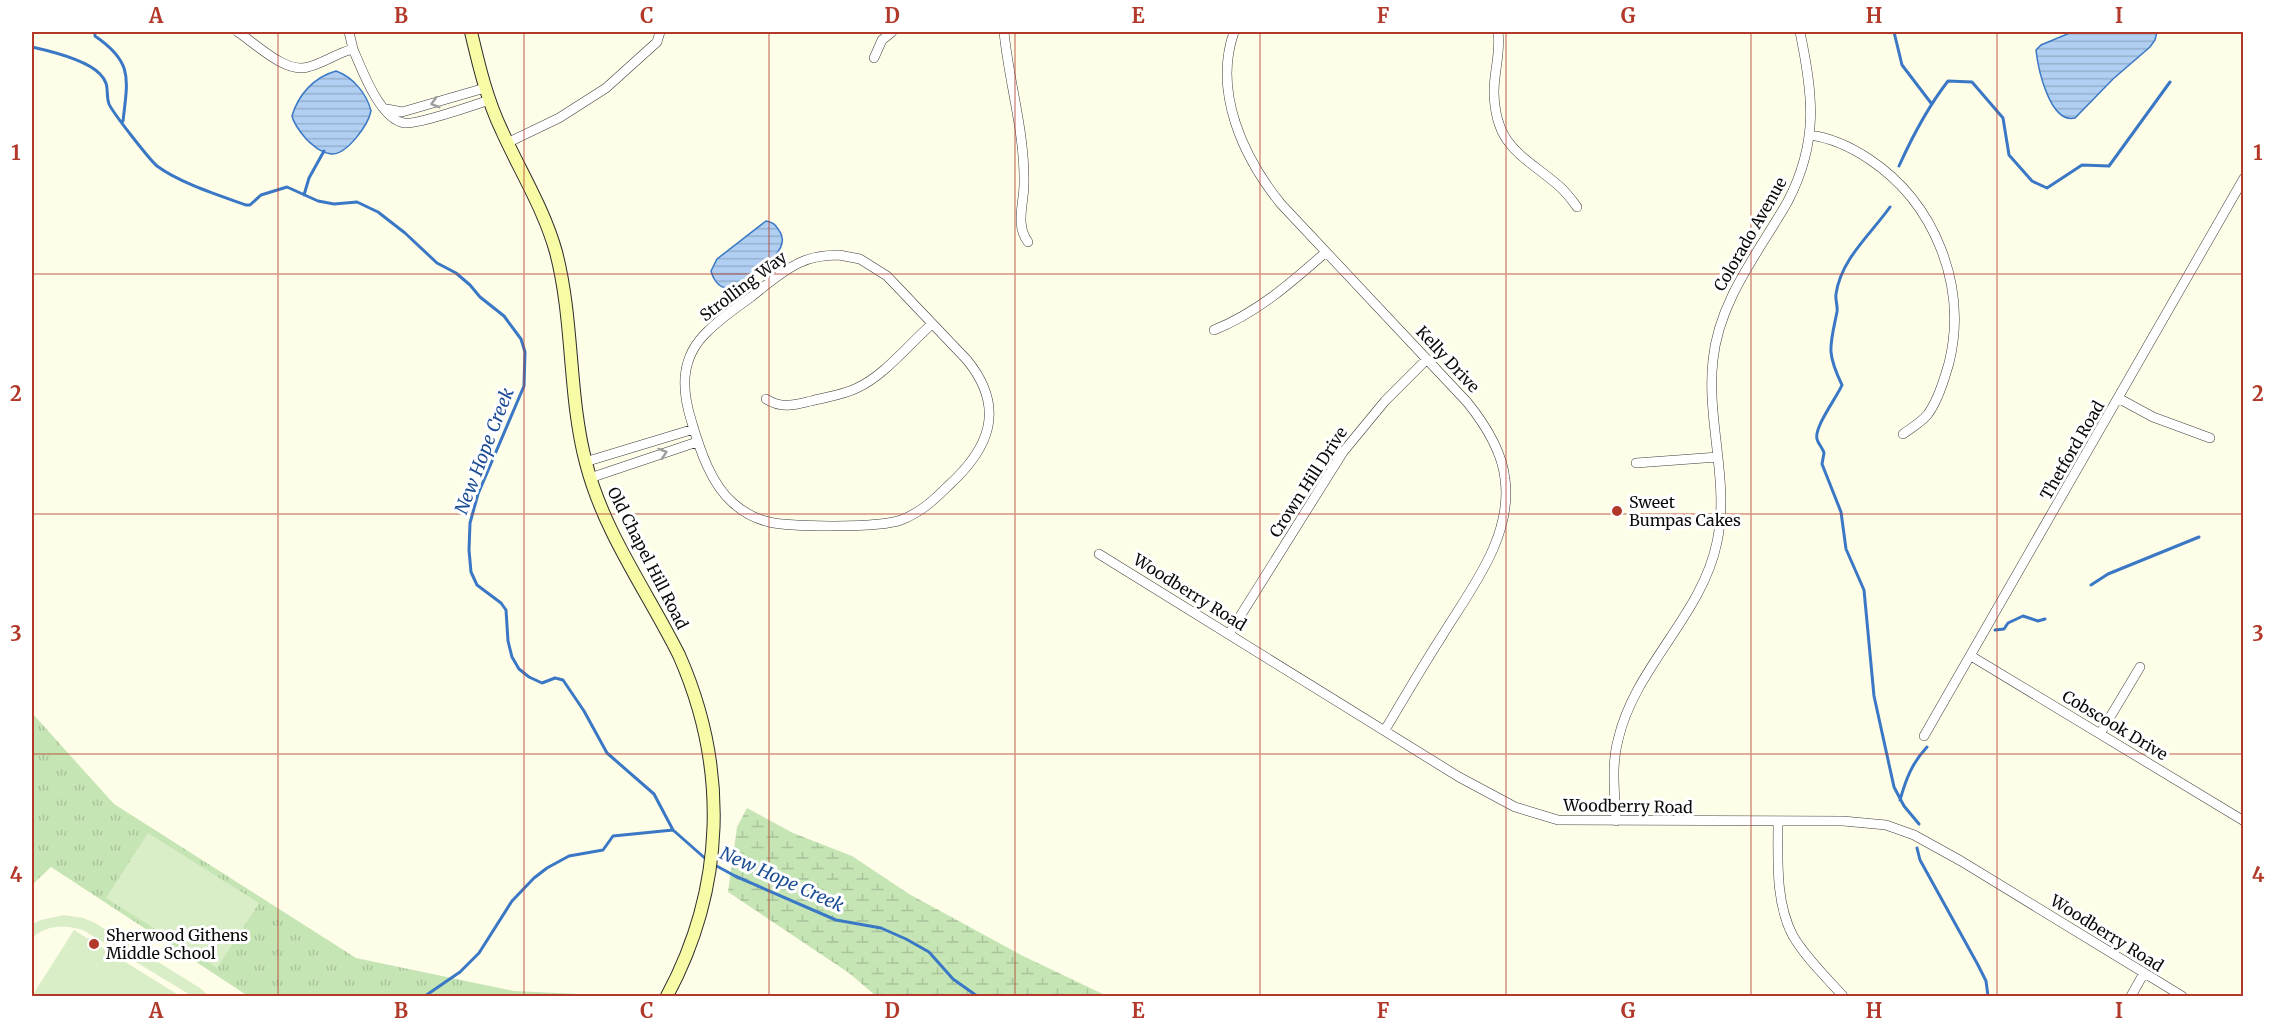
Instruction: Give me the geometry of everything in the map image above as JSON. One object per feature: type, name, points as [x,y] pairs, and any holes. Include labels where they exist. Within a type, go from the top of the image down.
[{"type":"main road","name":"Old Chapel Hill Road","points":[[471,32],[487,94],[507,142],[537,201],[556,253],[585,462],[590,478],[602,513],[670,636],[688,675],[700,710],[710,756],[714,791],[712,860],[704,902],[689,952],[667,996]]},
{"type":"street","points":[[238,32],[284,65],[296,69],[307,68],[353,49]]},
{"type":"street","points":[[349,32],[353,49],[375,96],[385,108],[395,112],[411,110],[487,94]]},
{"type":"street","points":[[874,58],[882,40],[892,32]]},
{"type":"street","points":[[1004,32],[1022,142],[1024,192],[1020,224],[1028,242]]},
{"type":"street","name":"Kelly Drive","points":[[1234,32],[1227,70],[1240,136],[1248,157],[1264,183],[1326,252],[1450,382],[1481,419],[1505,477],[1506,494],[1498,534],[1482,571],[1385,730]]},
{"type":"street","points":[[1498,32],[1494,91],[1497,113],[1504,135],[1521,158],[1560,187],[1577,207]]},
{"type":"street","name":"Colorado Avenue","points":[[1616,821],[1615,755],[1625,717],[1641,686],[1694,601],[1708,573],[1716,548],[1721,510],[1712,374],[1713,355],[1721,321],[1739,282],[1795,187],[1803,167],[1810,135],[1810,87],[1800,32]]},
{"type":"street","points":[[507,142],[559,118],[606,88],[657,42],[661,34]]},
{"type":"street","points":[[1810,135],[1822,136],[1848,147],[1890,175],[1924,215],[1942,252],[1951,282],[1954,306],[1950,356],[1942,385],[1927,415],[1903,434]]},
{"type":"street","name":"Thetford Road","points":[[1924,736],[2244,178]]},
{"type":"street","points":[[1214,330],[1237,319],[1279,293],[1326,252]]},
{"type":"street","name":"Strolling Way","points":[[839,255],[869,264],[886,276],[932,324],[977,373],[987,396],[989,422],[982,447],[974,460],[940,494],[913,515],[892,523],[794,525],[768,522],[742,510],[724,494],[697,442],[684,386],[687,364],[694,347],[715,324],[800,262],[818,256],[839,255]]},
{"type":"street","points":[[766,399],[780,406],[788,406],[834,396],[858,387],[873,378],[932,324]]},
{"type":"street","name":"Crown Hill Drive","points":[[1229,634],[1343,452],[1369,418],[1427,359]]},
{"type":"street","points":[[2118,398],[2153,417],[2210,438]]},
{"type":"street","points":[[585,462],[694,429]]},
{"type":"street","points":[[590,478],[697,442]]},
{"type":"street","points":[[639,446],[644,460]]},
{"type":"street","points":[[1636,463],[1718,457]]},
{"type":"street","name":"Woodberry Road","points":[[1099,554],[1459,777],[1515,807],[1558,820],[1865,822],[1908,832],[1970,866],[2182,996]]},
{"type":"street","name":"Cobscook Drive","points":[[1971,656],[2244,821]]},
{"type":"street","points":[[2100,734],[2139,667]]},
{"type":"street","points":[[1778,822],[1780,884],[1789,927],[1800,946],[1843,996]]},
{"type":"street","points":[[2131,996],[2144,973]]},
{"type":"green space","points":[[32,713],[114,804],[356,958],[514,991],[623,996],[248,996],[51,867],[32,885]]},
{"type":"green space","points":[[747,808],[793,833],[852,856],[909,894],[1023,956],[1107,996],[876,996],[849,973],[728,892],[737,827]]},
{"type":"green space","points":[[148,833],[259,903],[217,968],[106,898]]},
{"type":"green space","points":[[64,915],[83,918],[95,923],[200,988],[209,996],[192,996],[83,930],[69,927],[49,928],[32,938],[32,924]]},
{"type":"green space","points":[[74,930],[180,996],[32,996]]},
{"type":"water","points":[[2072,32],[2157,32],[2150,47],[2113,79],[2075,118],[2066,118],[2052,104],[2047,93],[2039,69],[2036,50],[2041,45]]},
{"type":"water","points":[[336,71],[348,77],[358,87],[371,111],[366,124],[350,145],[344,150],[331,154],[321,151],[307,140],[296,126],[292,116],[298,101],[308,88],[314,82]]},
{"type":"water","points":[[766,221],[771,222],[780,232],[782,240],[775,256],[758,272],[733,288],[725,288],[719,284],[711,271],[717,259]]},
{"type":"waterway","name":"New Hope Creek","points":[[95,32],[95,36],[116,54],[125,72],[126,93],[123,121]]},
{"type":"waterway","points":[[1894,32],[1902,65],[1931,103]]},
{"type":"waterway","name":"New Hope Creek","points":[[32,47],[78,60],[100,74],[105,82],[112,109],[147,155],[166,172],[200,188],[246,205],[250,205],[261,195],[287,187],[318,201],[334,204],[357,202],[378,212],[437,263],[456,273],[480,297],[504,316],[521,339],[525,352],[524,386],[478,494],[470,523],[471,572],[477,585],[501,603],[506,610],[508,641],[512,657],[519,669],[542,683],[555,678],[563,680],[584,711],[607,753],[654,794],[673,830],[707,860]]},
{"type":"waterway","points":[[1899,166],[1933,101],[1948,81],[1972,82],[2003,118],[2009,155],[2032,181],[2047,188],[2082,165],[2109,166],[2170,82]]},
{"type":"waterway","points":[[304,195],[309,178],[324,151]]},
{"type":"waterway","points":[[1890,207],[1850,258],[1839,281],[1831,349],[1833,364],[1842,385],[1822,420],[1817,439],[1824,453],[1822,464],[1841,512],[1846,549],[1864,590],[1874,696],[1894,787],[1904,806],[1919,824]]},
{"type":"waterway","points":[[2091,585],[2108,574],[2199,537]]},
{"type":"waterway","points":[[1995,630],[2004,629],[2008,623],[2023,616],[2038,621],[2045,619]]},
{"type":"waterway","points":[[1900,800],[1910,772],[1927,747]]},
{"type":"waterway","points":[[425,996],[460,972],[479,953],[512,901],[547,868],[569,856],[603,850],[613,836],[673,830]]},
{"type":"waterway","points":[[1917,848],[1920,860],[1986,981],[1988,996]]},
{"type":"waterway","name":"New Hope Creek","points":[[713,864],[735,876],[836,920],[881,928],[906,939],[929,952],[953,979],[977,996]]},
{"type":"place","name":"Sweet Bumpas Cakes","points":[[1617,511]]},
{"type":"place","name":"Sherwood Githens Middle School","points":[[94,944]]}]
